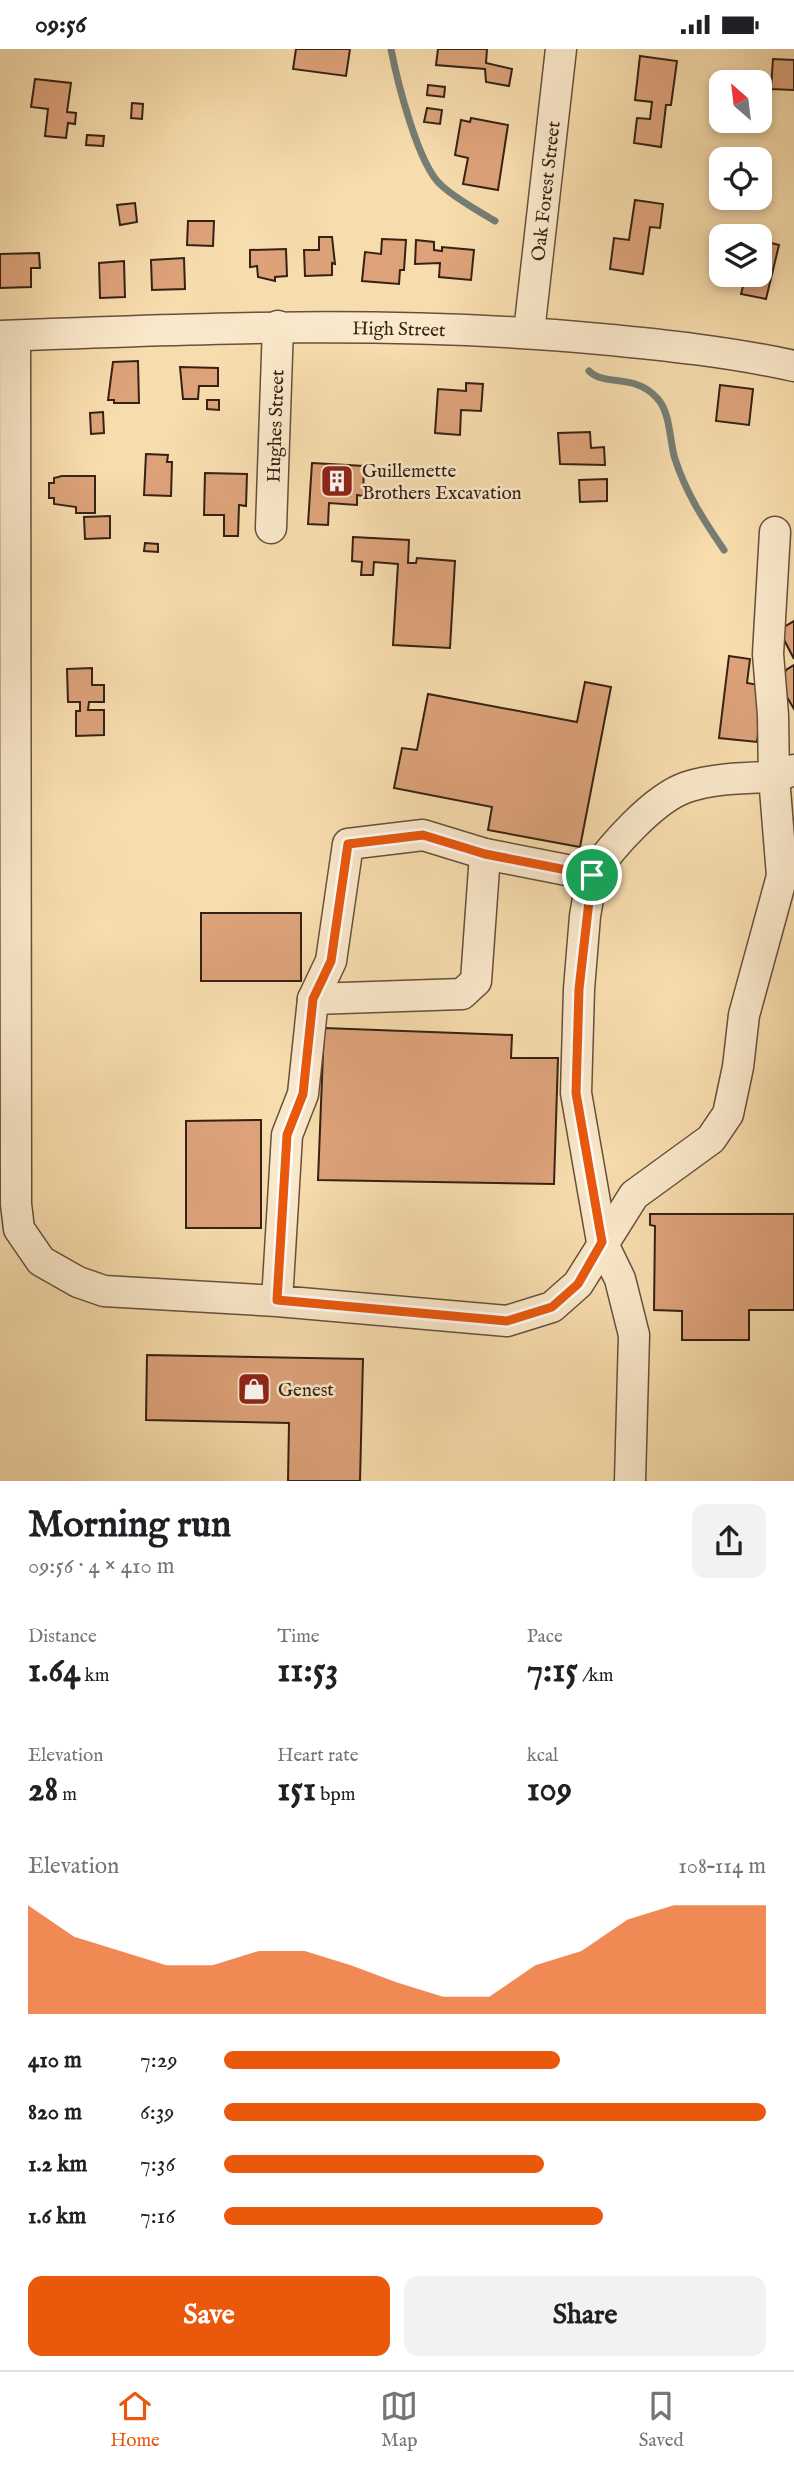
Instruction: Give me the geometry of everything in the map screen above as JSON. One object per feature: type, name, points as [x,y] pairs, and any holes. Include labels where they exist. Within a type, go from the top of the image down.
[{"type":"street","name":"Oak Forest Street","points":[[529,332],[561,49]]},
{"type":"street","name":"High Street","points":[[7,336],[169,327],[529,332],[686,347],[794,366]]},
{"type":"street","name":"Hughes Street","points":[[271,528],[278,327]]},
{"type":"street","points":[[7,336],[18,808],[14,1089],[19,1229],[29,1247],[52,1269],[104,1291],[277,1300],[507,1321],[552,1307],[578,1284],[634,1195],[711,1139],[727,1114],[738,1067],[744,1015],[782,876],[784,773],[774,715],[768,654],[775,532]]},
{"type":"street","points":[[630,1481],[634,1335],[620,1279],[602,1242],[576,1093],[579,989],[592,875],[612,846],[645,816],[685,788],[719,780],[784,773]]},
{"type":"street","points":[[277,1300],[287,1135],[303,1094],[313,999],[331,961],[348,844],[423,835],[485,854],[592,875]]},
{"type":"street","points":[[313,999],[462,994],[476,981],[485,854]]},
{"type":"building","points":[[296,49],[350,49],[346,76],[293,69]]},
{"type":"building","points":[[438,49],[487,49],[486,63],[512,69],[509,86],[486,82],[485,69],[436,65]]},
{"type":"building","points":[[640,56],[677,61],[671,105],[666,105],[661,147],[634,143],[637,118],[650,119],[652,102],[635,100]]},
{"type":"building","points":[[773,59],[794,60],[794,90],[772,89]]},
{"type":"building","points":[[35,79],[71,83],[67,112],[76,113],[75,124],[68,123],[66,138],[45,136],[48,109],[31,107]]},
{"type":"building","points":[[428,85],[445,87],[444,97],[427,95]]},
{"type":"building","points":[[132,103],[143,104],[142,119],[131,118]]},
{"type":"building","points":[[427,108],[442,110],[440,124],[424,122]]},
{"type":"building","points":[[471,118],[508,125],[498,190],[463,184],[468,158],[455,155],[461,120],[470,122]]},
{"type":"building","points":[[87,135],[104,136],[103,146],[86,145]]},
{"type":"building","points":[[635,200],[663,204],[660,228],[650,227],[643,274],[610,269],[614,238],[629,240]]},
{"type":"building","points":[[135,203],[137,222],[120,225],[117,205]]},
{"type":"building","points":[[188,221],[214,221],[213,246],[187,245]]},
{"type":"building","points":[[319,237],[332,237],[335,264],[332,263],[332,275],[305,276],[304,250],[319,250]]},
{"type":"building","points":[[382,239],[406,240],[404,270],[400,270],[399,284],[362,281],[365,252],[381,254]]},
{"type":"building","points":[[416,240],[434,242],[434,250],[442,251],[442,247],[474,250],[471,280],[439,277],[440,263],[415,264]]},
{"type":"building","points":[[772,243],[779,245],[772,274]]},
{"type":"building","points":[[286,249],[287,276],[275,277],[275,281],[258,277],[257,266],[250,267],[250,250]]},
{"type":"building","points":[[39,253],[40,268],[31,268],[31,287],[0,288],[0,254]]},
{"type":"building","points":[[184,258],[185,289],[152,290],[151,260]]},
{"type":"building","points":[[124,261],[125,297],[100,298],[99,263]]},
{"type":"building","points":[[743,287],[769,287],[766,299],[741,294]]},
{"type":"building","points":[[138,361],[139,403],[114,403],[114,400],[108,400],[113,362]]},
{"type":"building","points":[[180,367],[218,368],[218,386],[199,386],[198,399],[183,399]]},
{"type":"building","points":[[466,383],[483,384],[481,411],[461,410],[460,435],[435,433],[438,389],[466,391]]},
{"type":"building","points":[[720,385],[753,389],[749,425],[716,421]]},
{"type":"building","points":[[207,400],[219,400],[219,410],[207,409]]},
{"type":"building","points":[[103,412],[104,433],[91,434],[90,413]]},
{"type":"building","points":[[590,432],[591,448],[604,447],[605,465],[560,464],[558,433]]},
{"type":"building","points":[[146,454],[168,455],[167,462],[172,462],[171,496],[144,495]]},
{"type":"building","name":"Guillemette Brothers Excavation","points":[[312,463],[364,466],[363,496],[357,495],[357,505],[329,503],[328,525],[308,524]]},
{"type":"building","points":[[205,473],[247,474],[246,506],[239,505],[238,536],[224,536],[224,515],[204,515]]},
{"type":"building","points":[[95,476],[95,513],[76,513],[76,507],[54,504],[54,498],[49,498],[49,483],[54,483],[54,478]]},
{"type":"building","points":[[607,479],[607,501],[580,502],[579,480]]},
{"type":"building","points":[[110,516],[110,538],[85,539],[84,517]]},
{"type":"building","points":[[353,537],[409,540],[408,563],[416,563],[417,558],[455,561],[450,648],[393,645],[398,564],[374,562],[373,575],[361,575],[362,562],[352,561]]},
{"type":"building","points":[[145,543],[158,544],[158,552],[144,551]]},
{"type":"building","points":[[794,621],[794,659],[779,630]]},
{"type":"building","points":[[729,656],[750,659],[747,683],[764,686],[757,742],[719,738]]},
{"type":"building","points":[[794,665],[794,709],[781,687],[786,670]]},
{"type":"building","points":[[92,668],[92,685],[104,685],[104,702],[89,702],[88,710],[104,710],[104,735],[76,736],[76,711],[80,711],[80,702],[68,702],[67,669]]},
{"type":"building","points":[[585,682],[611,687],[580,847],[488,830],[492,807],[394,788],[402,748],[417,750],[428,694],[577,722]]},
{"type":"building","points":[[201,913],[301,913],[301,981],[201,981]]},
{"type":"building","points":[[324,1028],[512,1035],[511,1058],[558,1058],[554,1184],[318,1180]]},
{"type":"building","points":[[261,1120],[261,1228],[186,1228],[186,1121]]},
{"type":"building","points":[[650,1214],[794,1214],[794,1310],[749,1310],[749,1340],[682,1340],[682,1311],[654,1310],[655,1226],[650,1225]]},
{"type":"building","name":"Genest","points":[[147,1355],[363,1359],[360,1481],[288,1481],[289,1423],[146,1420]]},
{"type":"waterway","points":[[391,49],[410,121],[432,175],[453,195],[495,221]]},
{"type":"waterway","points":[[589,371],[603,378],[639,385],[662,404],[675,459],[684,483],[724,550]]},
{"type":"place","name":"Guillemette Brothers Excavation","points":[[337,481]]},
{"type":"place","name":"Genest","points":[[254,1389]]},
{"type":"route","points":[[423,835],[485,854],[592,875],[585,916],[579,989],[576,1093],[602,1242],[578,1284],[552,1307],[507,1321],[451,1318],[277,1300],[287,1135],[303,1094],[313,999],[331,961],[348,844],[423,835]]}]
